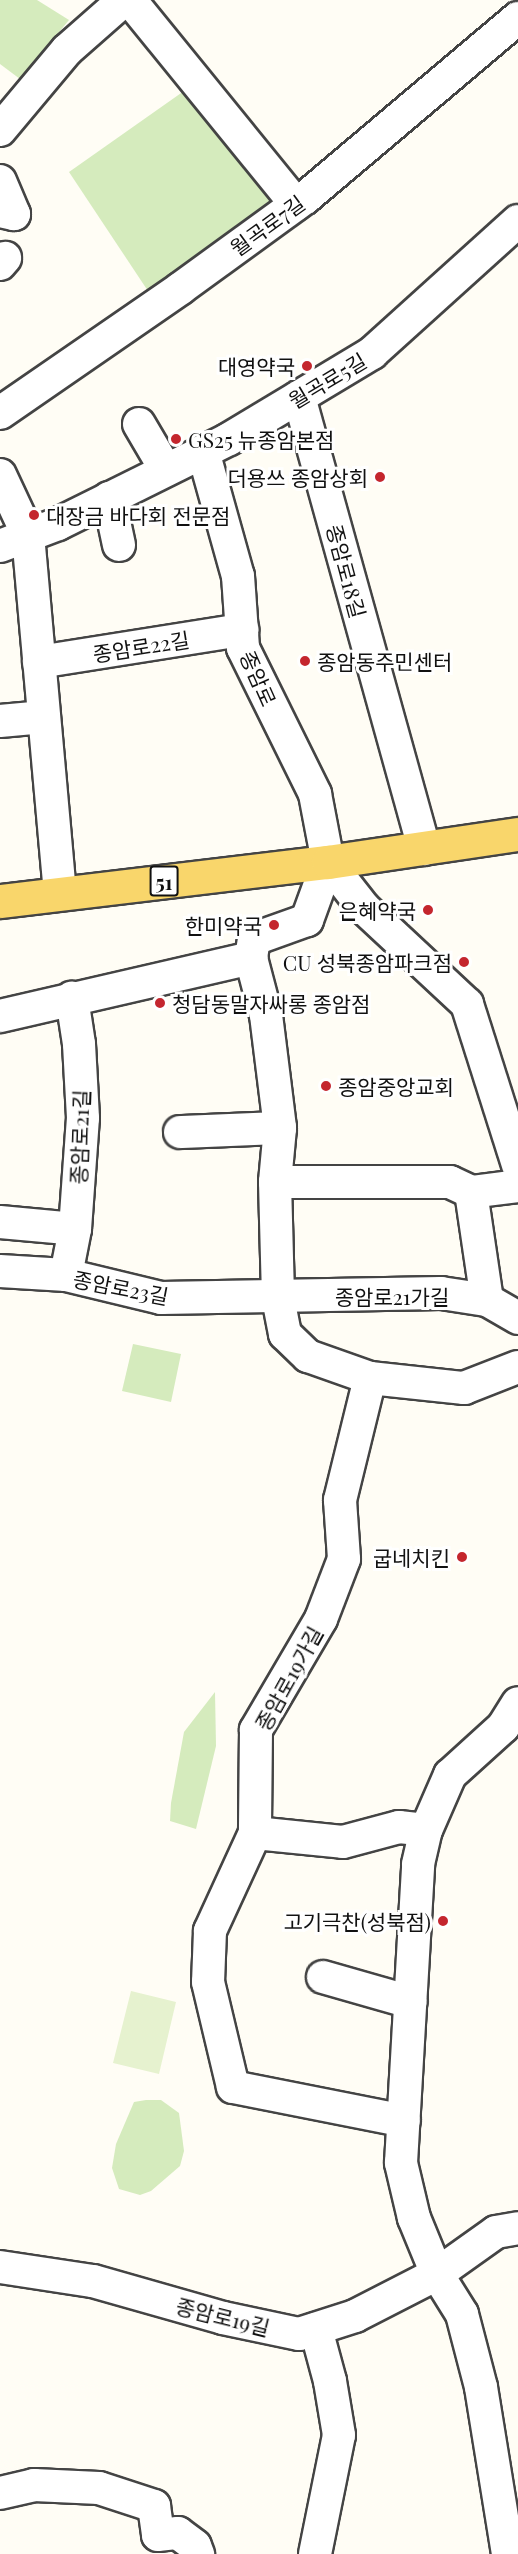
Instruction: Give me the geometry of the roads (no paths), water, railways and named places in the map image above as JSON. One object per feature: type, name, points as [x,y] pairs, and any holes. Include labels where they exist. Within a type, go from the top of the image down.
[{"type":"main road","name":"51","points":[[0,901],[328,862],[518,834]]},
{"type":"street","points":[[0,130],[67,51],[124,0]]},
{"type":"street","points":[[130,0],[296,204]]},
{"type":"street","name":"월곡로7길","points":[[0,413],[181,288],[296,204],[518,18]]},
{"type":"street","points":[[0,181],[14,214],[0,211]]},
{"type":"street","name":"월곡로5길","points":[[14,541],[203,452],[372,352],[518,221]]},
{"type":"street","name":"종암로18길","points":[[299,397],[424,849]]},
{"type":"street","points":[[139,424],[166,470]]},
{"type":"street","name":"종암로","points":[[203,452],[238,576],[243,648],[315,794],[328,862]]},
{"type":"street","points":[[0,475],[39,662],[60,893]]},
{"type":"street","points":[[109,498],[119,545]]},
{"type":"street","name":"종암로22길","points":[[39,662],[242,630]]},
{"type":"street","points":[[0,721],[45,717]]},
{"type":"street","points":[[328,862],[307,920],[254,939],[250,958],[266,1015],[280,1128],[275,1182],[279,1298],[285,1334],[308,1356],[370,1378],[464,1388],[518,1367]]},
{"type":"street","points":[[328,862],[363,909],[467,1004],[518,1166]]},
{"type":"street","points":[[0,1016],[250,958]]},
{"type":"street","name":"종암로21길","points":[[66,1275],[75,1229],[83,1118],[79,1044],[72,998]]},
{"type":"street","points":[[180,1132],[280,1128]]},
{"type":"street","points":[[275,1182],[450,1182],[471,1192],[518,1186]]},
{"type":"street","points":[[471,1192],[487,1300],[518,1318]]},
{"type":"street","points":[[0,1222],[75,1229]]},
{"type":"street","name":"종암로23길","points":[[0,1271],[66,1275],[161,1298],[279,1298]]},
{"type":"street","name":"종암로21가길","points":[[279,1298],[441,1293],[487,1300]]},
{"type":"street","name":"종암로19가길","points":[[370,1378],[340,1500],[344,1559],[321,1619],[256,1730],[255,1833],[210,1931],[208,1983],[233,2087],[404,2121]]},
{"type":"street","points":[[508,2554],[481,2387],[462,2314],[437,2274],[414,2218],[401,2163],[418,1864],[426,1830],[450,1775],[503,1727],[518,1703]]},
{"type":"street","points":[[255,1833],[344,1842],[399,1827],[426,1830]]},
{"type":"street","points":[[323,1977],[410,2002]]},
{"type":"street","name":"종암로19길","points":[[0,2267],[93,2281],[223,2318],[299,2334],[355,2316],[437,2274],[496,2232],[518,2228]]},
{"type":"street","points":[[315,2554],[339,2434],[330,2381],[316,2329]]},
{"type":"street","points":[[0,2493],[34,2485],[99,2488],[154,2506],[154,2545],[178,2533],[195,2546],[198,2554]]},
{"type":"place","name":"대영약국","points":[[307,366]]},
{"type":"place","name":"GS25 뉴종암본점","points":[[176,439]]},
{"type":"place","name":"더용쓰 종암상회","points":[[380,477]]},
{"type":"place","name":"대장금 바다회 전문점","points":[[34,515]]},
{"type":"place","name":"종암동주민센터","points":[[305,661]]},
{"type":"place","name":"은혜약국","points":[[428,910]]},
{"type":"place","name":"한미약국","points":[[274,925]]},
{"type":"place","name":"CU 성북종암파크점","points":[[464,962]]},
{"type":"place","name":"청담동말자싸롱 종암점","points":[[160,1003]]},
{"type":"place","name":"종암중앙교회","points":[[326,1086]]},
{"type":"place","name":"굽네치킨","points":[[462,1557]]},
{"type":"place","name":"고기극찬(성북점)","points":[[443,1921]]}]
